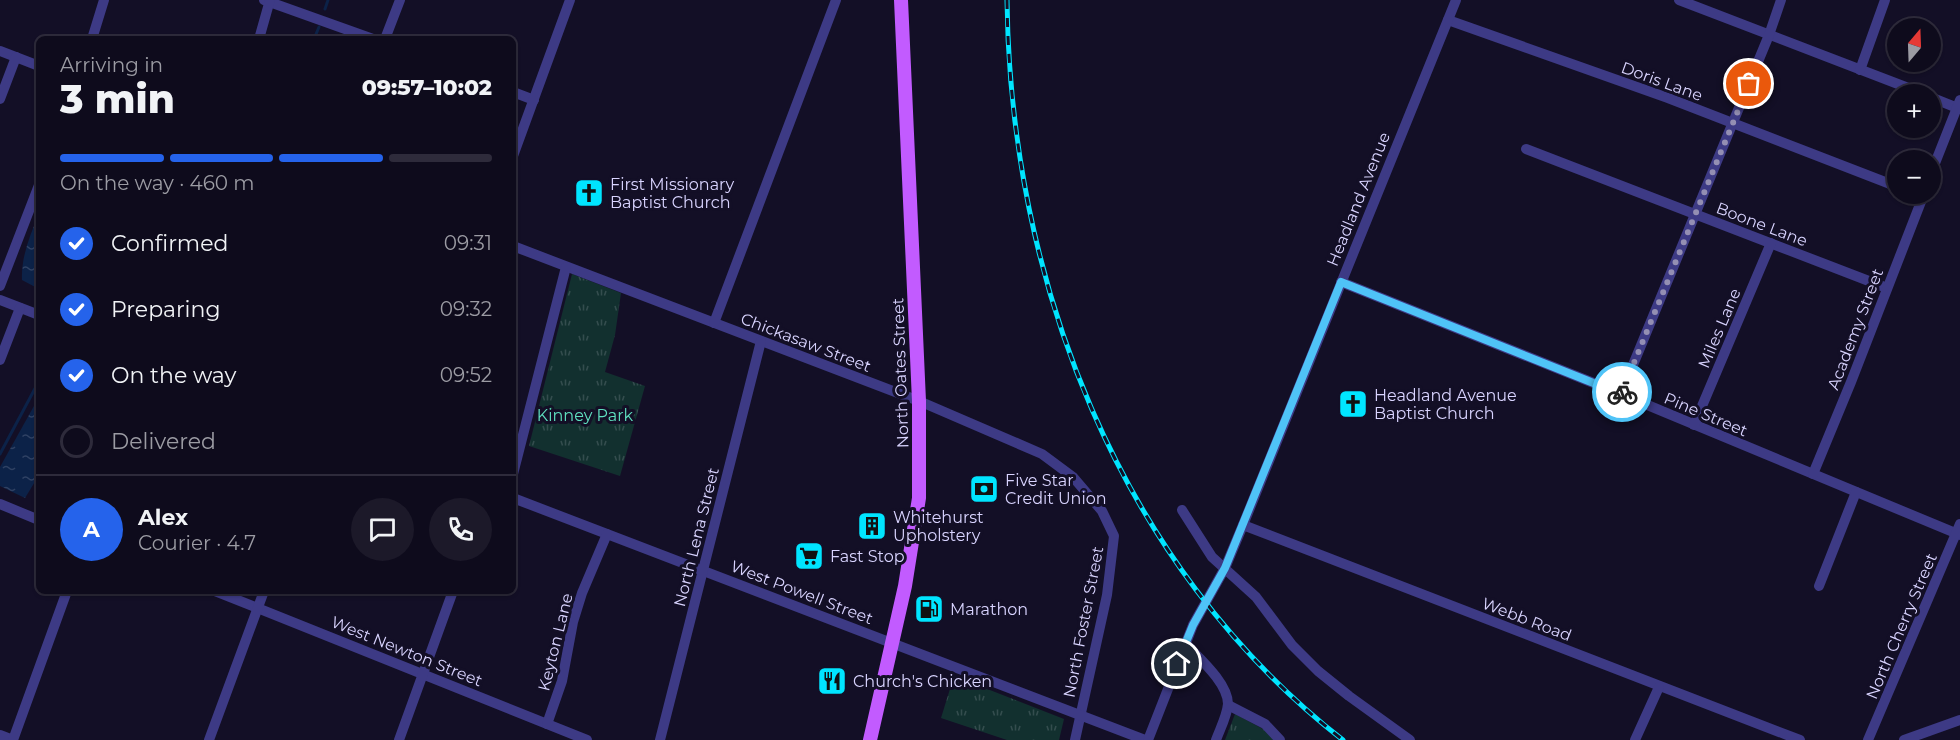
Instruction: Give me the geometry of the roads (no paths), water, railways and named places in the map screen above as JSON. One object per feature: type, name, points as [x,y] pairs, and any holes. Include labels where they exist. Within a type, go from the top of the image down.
[{"type":"main road","name":"North Oates Street","points":[[870,740],[916,523],[920,451],[901,0]]},
{"type":"street","points":[[93,36],[104,0]]},
{"type":"street","points":[[387,36],[400,0]]},
{"type":"street","points":[[516,148],[570,0]]},
{"type":"street","points":[[714,323],[836,0]]},
{"type":"street","name":"Headland Avenue","points":[[1147,740],[1193,625],[1225,568],[1243,525],[1456,0]]},
{"type":"street","points":[[1679,0],[1897,84]]},
{"type":"street","points":[[1621,394],[1769,35],[1781,0]]},
{"type":"street","points":[[1860,70],[1885,0]]},
{"type":"street","points":[[260,36],[267,1],[365,36]]},
{"type":"street","name":"Doris Lane","points":[[1448,20],[1668,99],[1887,183]]},
{"type":"street","points":[[0,51],[36,65]]},
{"type":"street","points":[[0,99],[16,57]]},
{"type":"street","points":[[516,93],[534,100]]},
{"type":"street","points":[[1941,100],[1959,106],[1941,150]]},
{"type":"street","name":"Boone Lane","points":[[1526,149],[1887,288]]},
{"type":"street","points":[[0,286],[36,193]]},
{"type":"street","name":"Academy Street","points":[[1813,474],[1887,288],[1917,204]]},
{"type":"street","name":"Miles Lane","points":[[1694,425],[1771,243]]},
{"type":"street","name":"Chickasaw Street","points":[[516,247],[919,401],[1042,454],[1073,477],[1102,511]]},
{"type":"street","points":[[516,462],[566,267]]},
{"type":"street","name":"Pine Street","points":[[1341,282],[1621,394],[1856,492],[1959,531]]},
{"type":"street","points":[[0,300],[36,314]]},
{"type":"street","points":[[0,360],[20,308]]},
{"type":"street","name":"North Lena Street","points":[[660,740],[762,341]]},
{"type":"street","points":[[1819,586],[1856,492]]},
{"type":"street","name":"West Powell Street","points":[[516,499],[1147,740]]},
{"type":"street","points":[[0,504],[36,519]]},
{"type":"street","points":[[1182,510],[1207,550],[1256,597],[1292,645],[1318,671],[1349,696],[1410,740]]},
{"type":"street","name":"North Foster Street","points":[[1075,740],[1111,571],[1114,536],[1102,511]]},
{"type":"street","name":"Webb Road","points":[[1243,525],[1800,740]]},
{"type":"street","name":"North Cherry Street","points":[[1868,740],[1959,531]]},
{"type":"street","name":"Keyton Lane","points":[[547,724],[562,681],[573,622],[582,593],[607,534]]},
{"type":"street","points":[[0,735],[13,740],[67,594]]},
{"type":"street","name":"West Newton Street","points":[[223,594],[587,740]]},
{"type":"street","points":[[209,740],[263,594]]},
{"type":"street","points":[[399,740],[452,594]]},
{"type":"street","points":[[1185,643],[1227,694],[1228,705],[1216,740]]},
{"type":"street","points":[[1635,740],[1659,687]]},
{"type":"street","points":[[1228,705],[1265,724],[1280,740]]},
{"type":"street","points":[[1904,740],[1960,720]]},
{"type":"water","points":[[36,221],[36,287],[22,280],[29,238]]},
{"type":"water","points":[[36,402],[36,480],[25,498],[0,486],[0,467]]},
{"type":"waterway","points":[[325,9],[328,0]]},
{"type":"waterway","points":[[315,36],[319,27]]},
{"type":"waterway","points":[[0,454],[36,387]]},
{"type":"railway","points":[[1007,0],[1013,105],[1029,209],[1055,311],[1092,409],[1139,503],[1196,590],[1264,669],[1343,740]]},
{"type":"place","name":"First Missionary Baptist Church","points":[[589,193]]},
{"type":"place","name":"Headland Avenue Baptist Church","points":[[1353,404]]},
{"type":"place","name":"Five Star Credit Union","points":[[984,489]]},
{"type":"place","name":"Whitehurst Upholstery","points":[[872,526]]},
{"type":"place","name":"Fast Stop","points":[[809,556]]},
{"type":"place","name":"Marathon","points":[[929,609]]},
{"type":"place","name":"Church's Chicken","points":[[832,681]]},
{"type":"park label","name":"Kinney Park","points":[[585,415]]}]
